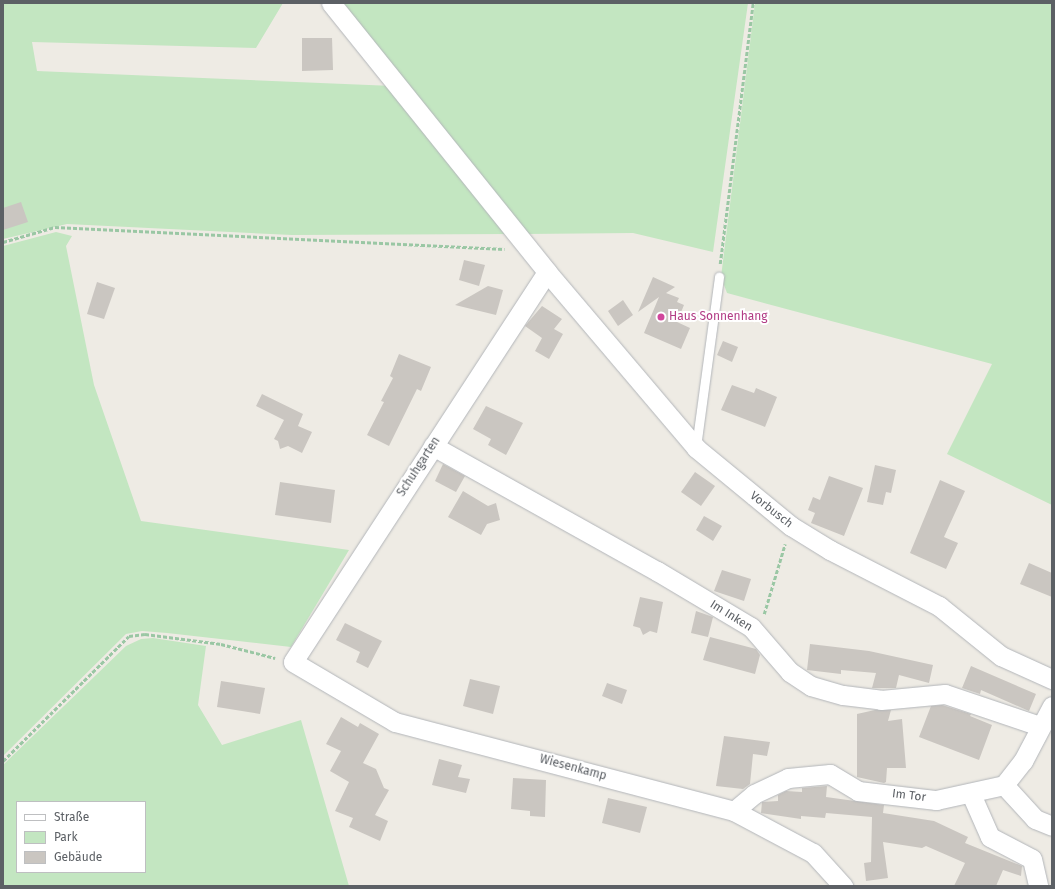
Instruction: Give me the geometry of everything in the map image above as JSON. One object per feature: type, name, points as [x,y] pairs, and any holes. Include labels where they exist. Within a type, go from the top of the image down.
[{"type":"street","name":"Vorbusch","points":[[331,3],[530,250],[546,272],[696,448],[790,526],[830,550],[939,606],[1001,656],[1052,679]]},
{"type":"street","name":"Schuhgarten","points":[[293,662],[546,272]]},
{"type":"street","name":"Im Inken","points":[[433,446],[657,571],[758,634],[790,672],[811,686],[843,695],[881,700],[945,694],[1040,726]]},
{"type":"street","name":"Wiesenkamp","points":[[293,662],[395,722],[734,811],[813,853],[844,886]]},
{"type":"street","points":[[1052,706],[1040,726],[1023,761],[1004,785],[1035,819],[1052,826]]},
{"type":"street","name":"Im Tor","points":[[734,811],[754,794],[788,778],[830,774],[858,790],[936,800],[971,794],[1004,785]]},
{"type":"street","points":[[971,794],[990,837],[1032,859],[1038,886]]},
{"type":"lane","points":[[696,448],[719,277]]},
{"type":"path","points":[[719,277],[752,3]]},
{"type":"path","points":[[3,242],[55,228],[530,250]]},
{"type":"path","points":[[758,634],[790,526]]},
{"type":"path","points":[[3,761],[129,636],[145,634],[221,644],[293,662]]},
{"type":"green space","points":[[3,3],[283,3],[256,48],[32,42],[37,71],[393,86],[512,234],[292,235],[67,224],[3,239]]},
{"type":"green space","points":[[338,3],[748,3],[713,252],[633,233],[526,234]]},
{"type":"green space","points":[[755,3],[1052,3],[1052,505],[947,454],[992,364],[727,293],[721,277]]},
{"type":"green space","points":[[56,232],[72,236],[66,246],[94,385],[141,521],[349,550],[291,647],[142,631],[126,634],[3,756],[3,246]]},
{"type":"green space","points":[[153,638],[206,646],[198,705],[222,745],[301,720],[349,886],[3,886],[3,765],[126,646],[141,639]]},
{"type":"building","points":[[302,38],[332,38],[333,70],[302,71]]},
{"type":"building","points":[[21,202],[28,222],[3,230],[3,208]]},
{"type":"building","points":[[464,260],[485,265],[479,286],[459,280]]},
{"type":"building","name":"Haus Sonnenhang","points":[[653,277],[675,287],[666,293],[679,298],[677,302],[684,305],[677,322],[690,328],[681,349],[644,333],[659,297],[638,312]]},
{"type":"building","points":[[97,282],[115,288],[104,319],[87,314]]},
{"type":"building","points":[[488,286],[503,290],[496,315],[455,305]]},
{"type":"building","points":[[623,300],[633,315],[618,326],[608,311]]},
{"type":"building","points":[[542,306],[562,319],[554,329],[563,334],[549,359],[535,351],[542,338],[525,326]]},
{"type":"building","points":[[723,341],[738,347],[732,362],[717,355]]},
{"type":"building","points":[[399,354],[431,367],[421,391],[417,389],[389,446],[367,435],[384,402],[381,401],[393,378],[390,376]]},
{"type":"building","points":[[732,385],[754,393],[756,388],[777,397],[765,427],[721,410]]},
{"type":"building","points":[[262,394],[303,414],[298,426],[312,432],[302,453],[288,446],[280,449],[278,441],[274,439],[284,420],[256,406]]},
{"type":"building","points":[[486,406],[523,423],[506,455],[488,445],[491,439],[473,429]]},
{"type":"building","points":[[443,464],[465,476],[456,492],[435,481]]},
{"type":"building","points":[[875,465],[896,470],[891,493],[886,492],[883,505],[867,502]]},
{"type":"building","points":[[695,472],[715,486],[701,506],[681,492]]},
{"type":"building","points":[[829,476],[863,488],[844,536],[811,523],[815,513],[808,510],[813,497],[820,500]]},
{"type":"building","points":[[940,480],[965,491],[944,537],[958,543],[946,569],[910,553]]},
{"type":"building","points":[[280,482],[335,490],[331,523],[275,515]]},
{"type":"building","points":[[463,491],[488,506],[496,503],[500,520],[487,524],[481,535],[448,517]]},
{"type":"building","points":[[704,516],[722,526],[713,541],[696,530]]},
{"type":"building","points":[[1029,563],[1052,573],[1052,597],[1020,584]]},
{"type":"building","points":[[722,570],[751,579],[744,601],[714,591]]},
{"type":"building","points":[[640,597],[663,602],[657,633],[650,631],[643,635],[640,628],[633,626]]},
{"type":"building","points":[[696,611],[713,617],[708,637],[691,633]]},
{"type":"building","points":[[345,623],[382,641],[368,668],[356,662],[360,652],[336,640]]},
{"type":"building","points":[[710,637],[756,649],[760,655],[755,674],[703,660]]},
{"type":"building","points":[[810,644],[869,651],[933,665],[929,683],[899,675],[896,688],[872,688],[876,673],[841,670],[841,674],[807,670]]},
{"type":"building","points":[[971,666],[1036,694],[1029,711],[981,690],[980,694],[962,688]]},
{"type":"building","points":[[470,679],[500,686],[493,714],[463,706]]},
{"type":"building","points":[[221,681],[265,688],[260,714],[217,707]]},
{"type":"building","points":[[607,683],[627,690],[622,704],[602,696]]},
{"type":"building","points":[[942,705],[971,714],[970,716],[992,725],[979,760],[919,737],[931,706]]},
{"type":"building","points":[[875,710],[891,710],[888,721],[902,719],[906,768],[887,768],[886,782],[884,783],[857,777],[857,714]]},
{"type":"building","points":[[341,717],[358,727],[360,723],[379,734],[363,763],[376,769],[384,788],[389,790],[375,815],[388,821],[380,841],[349,827],[353,818],[335,811],[349,782],[330,771],[341,751],[326,744]]},
{"type":"building","points":[[724,736],[770,742],[767,756],[753,754],[750,784],[743,789],[716,786]]},
{"type":"building","points":[[439,759],[462,765],[458,777],[470,779],[466,793],[432,785]]},
{"type":"building","points":[[513,778],[546,780],[545,817],[530,816],[530,811],[511,809]]},
{"type":"building","points":[[827,786],[826,797],[884,805],[883,813],[934,821],[968,837],[965,843],[1022,866],[1021,876],[1003,870],[996,886],[954,886],[965,863],[926,846],[922,848],[883,842],[888,878],[866,881],[864,863],[871,862],[872,817],[826,813],[825,818],[801,816],[801,819],[761,813],[762,802],[778,801],[778,795],[786,791],[802,792],[802,788]]},
{"type":"building","points":[[608,798],[647,807],[640,833],[602,823]]},
{"type":"place","name":"Haus Sonnenhang","points":[[661,317]]}]
